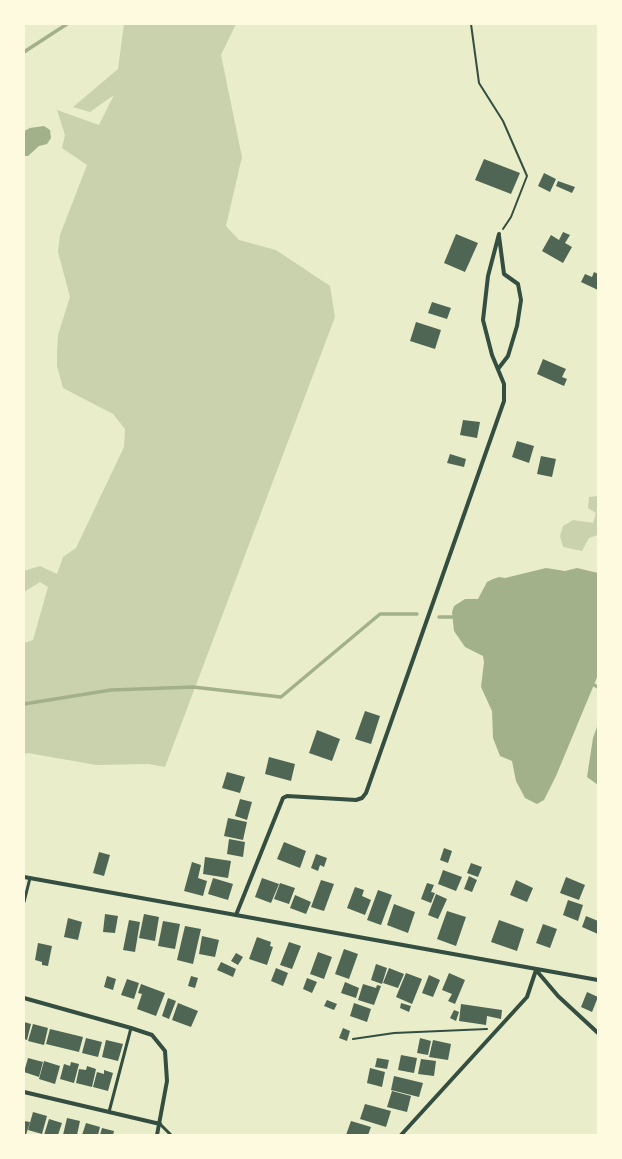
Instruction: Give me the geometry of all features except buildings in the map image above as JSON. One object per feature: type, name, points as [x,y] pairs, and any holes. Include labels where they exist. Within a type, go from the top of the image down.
[{"type":"street","points":[[236,915],[283,798],[287,796],[356,800],[362,798],[366,793],[504,401],[504,384],[492,355],[483,320],[488,276],[499,234]]},
{"type":"street","points":[[498,369],[508,356],[515,334],[521,300],[518,284],[504,274],[499,234]]},
{"type":"street","points":[[24,877],[598,980]]},
{"type":"street","points":[[401,1135],[526,997],[536,970]]},
{"type":"street","points":[[536,970],[558,996],[598,1033]]},
{"type":"street","points":[[24,998],[152,1035],[165,1051],[167,1081],[157,1135]]},
{"type":"street","points":[[24,1092],[160,1124]]},
{"type":"lane","points":[[24,902],[30,878]]},
{"type":"lane","points":[[109,1112],[131,1028]]},
{"type":"lane","points":[[160,1124],[171,1135]]},
{"type":"path","points":[[471,24],[479,83],[503,121],[527,176],[511,218],[499,234]]},
{"type":"path","points":[[353,1039],[394,1033],[478,1029],[486,1029],[494,1032]]},
{"type":"shaded area","points":[[124,24],[236,24],[221,55],[242,157],[226,226],[239,240],[276,250],[330,286],[335,317],[165,767],[148,764],[96,765],[28,753],[24,754],[24,643],[33,640],[48,587],[40,582],[24,592],[24,571],[40,566],[57,574],[63,557],[76,548],[124,447],[125,429],[113,414],[63,388],[57,366],[58,335],[70,297],[58,252],[60,235],[87,165],[62,148],[65,135],[57,110],[99,125],[114,95],[90,112],[73,107],[118,69]]},
{"type":"shaded area","points":[[44,126],[50,130],[51,138],[47,144],[39,146],[28,156],[24,156],[24,131],[30,128]]},
{"type":"shaded area","points":[[598,496],[598,535],[589,538],[582,551],[563,547],[560,536],[563,526],[573,520],[593,523],[596,513],[588,508],[589,497]]},
{"type":"shaded area","points":[[546,568],[565,571],[577,568],[598,573],[598,675],[556,776],[544,800],[537,804],[525,798],[516,781],[512,761],[500,756],[493,738],[492,711],[481,687],[484,662],[483,656],[465,647],[454,631],[452,612],[454,606],[465,599],[478,599],[487,582],[493,579],[499,577],[505,578]]},
{"type":"shaded area","points":[[598,724],[598,785],[587,777],[593,738]]},
{"type":"waterway","points":[[24,52],[67,24]]},
{"type":"waterway","points":[[24,704],[111,690],[193,687],[281,697],[380,614],[417,614]]},
{"type":"waterway","points":[[439,617],[456,617]]},
{"type":"waterway","points":[[590,683],[598,687]]}]
